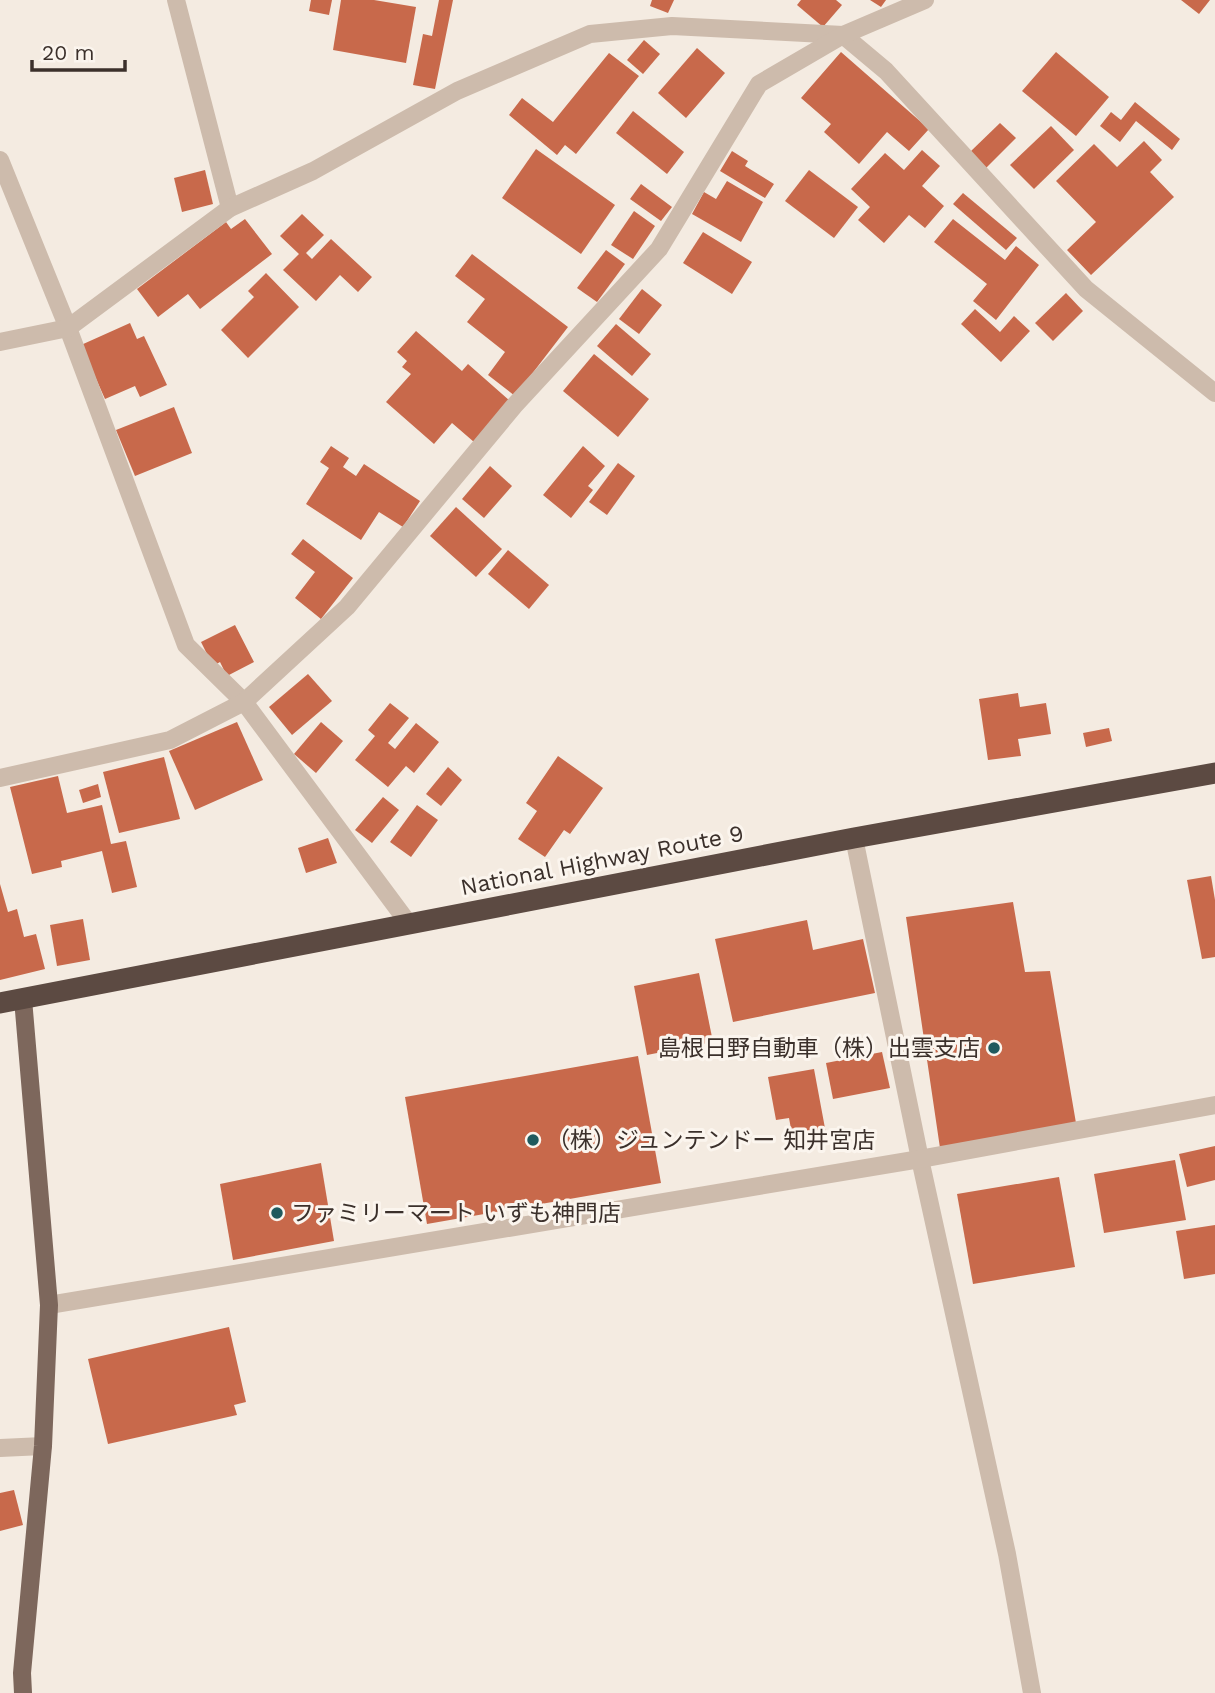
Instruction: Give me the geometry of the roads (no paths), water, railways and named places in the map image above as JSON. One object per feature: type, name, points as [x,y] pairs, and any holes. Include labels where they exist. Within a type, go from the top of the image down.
[{"type":"highway","name":"National Highway Route 9","points":[[0,1003],[854,838],[1215,773]]},
{"type":"main road","points":[[23,999],[48,1305],[43,1446],[22,1672],[23,1693]]},
{"type":"street","points":[[176,0],[230,208]]},
{"type":"street","points":[[0,778],[170,740],[244,702],[347,607],[514,407],[659,249],[759,84],[844,35],[925,0]]},
{"type":"street","points":[[0,342],[68,328],[230,208],[313,171],[457,91],[590,34],[672,26],[844,35],[886,71],[1086,289],[1215,393]]},
{"type":"street","points":[[0,160],[68,328],[186,645],[244,702],[409,925]]},
{"type":"street","points":[[854,838],[920,1159],[1007,1554],[1032,1693]]},
{"type":"street","points":[[48,1305],[920,1159],[1215,1105]]},
{"type":"street","points":[[0,1448],[43,1446]]},
{"type":"place","name":"島根日野自動車（株）出雲支店","points":[[994,1048]]},
{"type":"place","name":"（株）ジュンテンドー 知井宮店","points":[[533,1140]]},
{"type":"place","name":"ファミリーマート いずも神門店","points":[[277,1213]]}]
